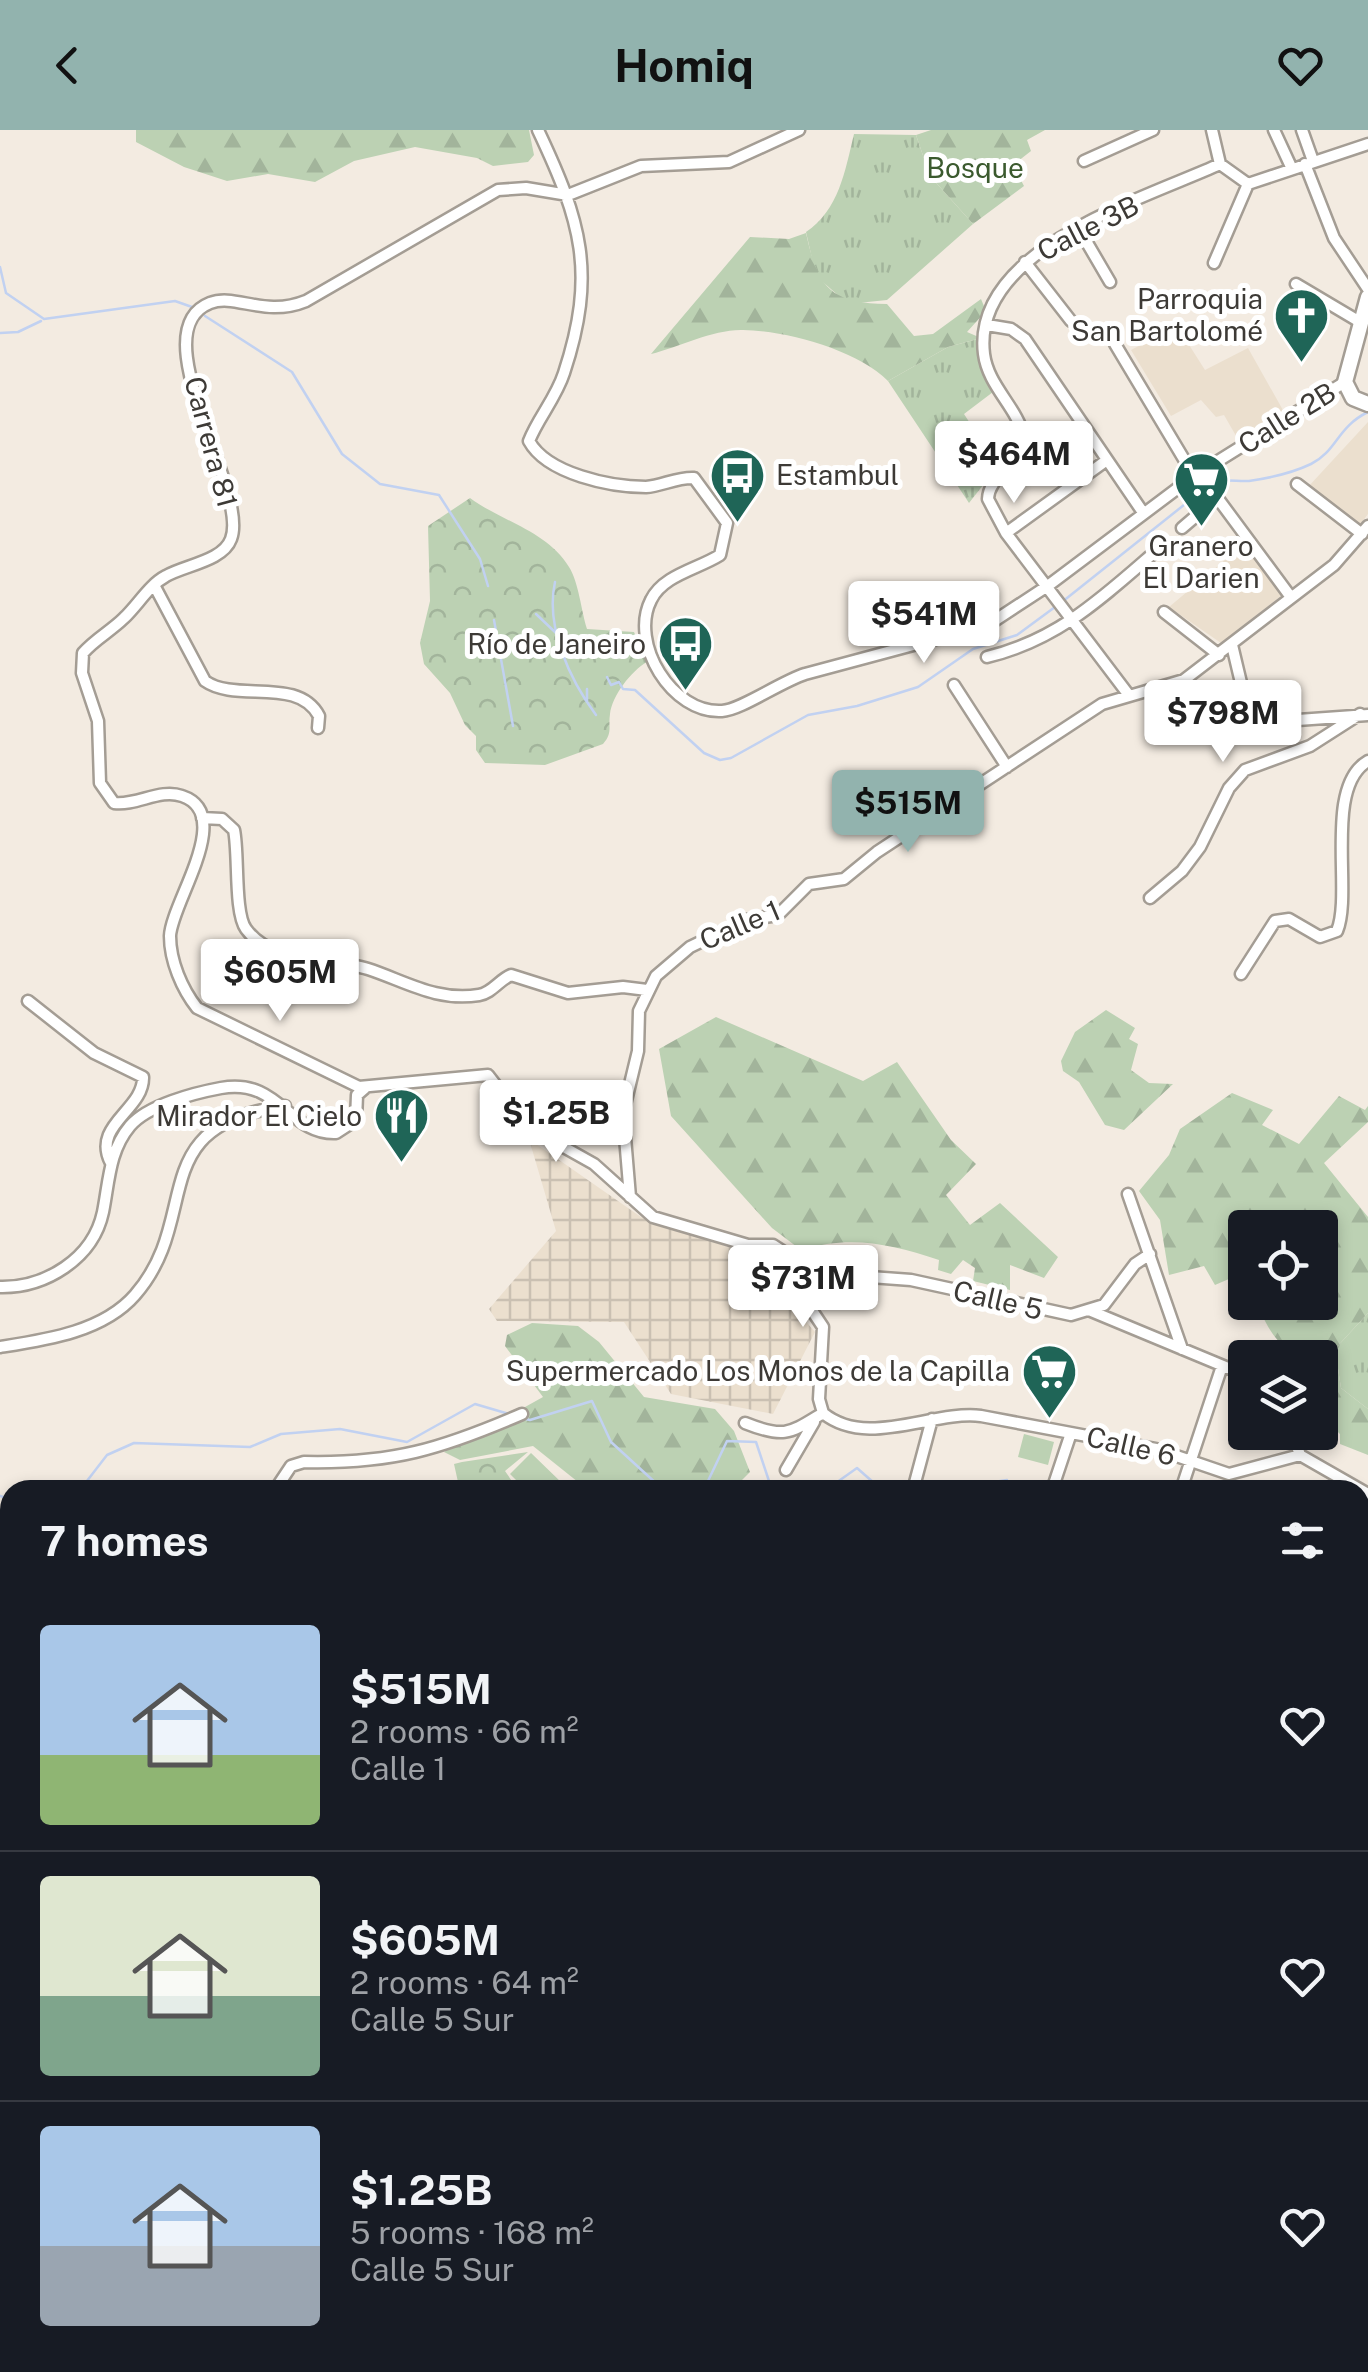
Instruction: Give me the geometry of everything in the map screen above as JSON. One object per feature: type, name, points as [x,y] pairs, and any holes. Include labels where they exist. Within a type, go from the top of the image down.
[{"type":"main road","points":[[1368,296],[1345,382],[1353,398],[1368,404]]},
{"type":"street","points":[[538,130],[568,195],[641,166],[729,162],[799,130]]},
{"type":"street","points":[[1084,161],[1152,130]]},
{"type":"street","points":[[1212,130],[1220,164],[1248,184]]},
{"type":"street","points":[[1274,130],[1292,169]]},
{"type":"street","points":[[1302,130],[1334,238],[1368,288]]},
{"type":"street","points":[[1214,263],[1248,184],[1368,144]]},
{"type":"street","name":"Calle 3B","points":[[988,325],[999,288],[1025,262],[1079,229],[1220,164]]},
{"type":"street","name":"Carrera 81","points":[[202,818],[189,798],[175,794],[114,804],[100,783],[98,721],[82,673],[83,653],[154,585],[222,550],[232,533],[231,508],[202,420],[187,352],[188,332],[198,312],[218,302],[272,310],[306,302],[498,190],[526,188],[568,195]]},
{"type":"street","name":"Calle 2B","points":[[568,195],[583,252],[577,314],[564,374],[531,435],[530,446],[564,467],[618,485],[650,487],[694,478],[713,498],[728,532],[720,554],[666,582],[652,597],[644,618],[650,653],[660,671],[682,699],[696,707],[734,709],[776,683],[988,625],[1049,585],[1142,512],[1345,382]]},
{"type":"street","points":[[1079,229],[1110,282]]},
{"type":"street","points":[[1025,262],[1071,321]]},
{"type":"street","points":[[1296,284],[1360,322]]},
{"type":"street","points":[[1128,694],[1006,533],[988,499],[988,490],[1018,460],[1024,437],[991,378],[984,354],[988,325],[1020,334],[1142,512]]},
{"type":"street","points":[[1114,344],[1199,477],[1290,596]]},
{"type":"street","points":[[1006,533],[1107,460]]},
{"type":"street","points":[[1164,612],[1219,655],[1334,565],[1365,530],[1297,484]]},
{"type":"street","points":[[1182,528],[1215,495]]},
{"type":"street","points":[[988,657],[1036,644],[1075,620],[1156,551]]},
{"type":"street","points":[[154,585],[205,681],[216,689],[286,694],[307,703],[320,716],[318,728]]},
{"type":"street","points":[[950,608],[963,634]]},
{"type":"street","points":[[1232,645],[1242,687],[1238,720],[1246,725],[1364,714]]},
{"type":"street","name":"Calle 1","points":[[630,1197],[621,1129],[638,1052],[637,1018],[647,990],[664,966],[690,946],[746,920],[778,915],[812,882],[844,879],[876,852],[1102,704],[1175,684],[1219,655]]},
{"type":"street","points":[[954,684],[1007,767]]},
{"type":"street","points":[[1150,898],[1182,871],[1200,846],[1229,788],[1246,770],[1310,746],[1364,714]]},
{"type":"street","points":[[1241,974],[1276,921],[1290,919],[1320,937],[1338,930],[1343,821],[1355,773],[1368,762]]},
{"type":"street","points":[[0,1287],[48,1278],[83,1252],[100,1221],[111,1163],[134,1122],[193,1096],[250,1086],[314,1130],[341,1132],[356,1120],[357,1095],[365,1088],[204,1014],[182,982],[170,934],[202,843],[202,818],[222,818],[234,830],[242,923],[259,940],[290,956],[357,966],[415,990],[452,994],[484,994],[511,975],[568,993],[624,987],[647,990]]},
{"type":"street","points":[[28,1001],[94,1053],[144,1077],[142,1088],[109,1135],[106,1151],[111,1163]]},
{"type":"street","name":"Calle 5","points":[[365,1088],[488,1075],[528,1127],[584,1157],[659,1220],[748,1246],[773,1245],[807,1270],[824,1274],[911,1280],[1056,1314],[1082,1315],[1090,1311],[1228,1368]]},
{"type":"street","points":[[0,1347],[73,1332],[126,1303],[152,1268],[192,1148],[239,1116],[284,1106]]},
{"type":"street","points":[[1128,1194],[1182,1348]]},
{"type":"street","points":[[748,1246],[775,1266],[819,1317],[823,1327],[820,1414],[786,1470]]},
{"type":"street","points":[[1090,1311],[1104,1305],[1124,1277],[1150,1254]]},
{"type":"street","points":[[1184,1480],[1222,1366]]},
{"type":"street","points":[[282,1480],[291,1466],[304,1462],[386,1461],[522,1414]]},
{"type":"street","points":[[745,1423],[784,1434],[801,1428],[820,1414]]},
{"type":"street","name":"Calle 6","points":[[820,1414],[862,1426],[891,1427],[967,1414],[1071,1433],[1238,1474],[1279,1458],[1300,1455]]},
{"type":"street","points":[[916,1480],[932,1419]]},
{"type":"street","points":[[1055,1480],[1071,1433]]},
{"type":"street","points":[[1298,1450],[1300,1455],[1344,1480]]},
{"type":"shaded area","points":[[1177,326],[1205,370],[1248,348],[1284,412],[1239,441],[1224,415],[1216,417],[1201,400],[1171,416],[1131,350]]},
{"type":"shaded area","points":[[1368,422],[1368,514],[1359,526],[1308,487]]},
{"type":"shaded area","points":[[1244,544],[1281,596],[1221,643],[1169,607]]},
{"type":"shaded area","points":[[529,1139],[641,1217],[746,1253],[815,1332],[773,1414],[671,1394],[624,1322],[497,1321],[489,1309],[556,1231]]},
{"type":"green space","points":[[136,130],[529,130],[534,155],[528,162],[493,166],[477,158],[415,147],[354,161],[315,182],[268,174],[227,181],[184,167],[136,142]]},
{"type":"green space","name":"Bosque","points":[[931,130],[1045,130],[1027,140],[1031,151],[1013,165],[1024,186],[973,224],[930,176],[916,135]]},
{"type":"green space","points":[[854,134],[916,135],[930,176],[973,224],[887,300],[848,304],[816,276],[806,232],[833,201]]},
{"type":"green space","points":[[806,233],[822,279],[839,295],[887,304],[914,336],[933,334],[981,299],[986,311],[967,332],[981,338],[948,347],[888,381],[858,360],[820,344],[761,331],[720,332],[651,354],[750,237],[789,239]]},
{"type":"green space","points":[[981,338],[993,392],[964,414],[998,466],[969,503],[888,381],[948,347]]},
{"type":"green space","points":[[470,498],[536,535],[560,555],[575,581],[587,629],[634,632],[647,662],[618,692],[603,744],[545,765],[485,763],[476,750],[476,736],[465,725],[450,693],[424,664],[420,643],[430,601],[428,526]]},
{"type":"green space","points":[[1106,1010],[1135,1028],[1129,1039],[1138,1044],[1131,1070],[1149,1083],[1173,1084],[1124,1130],[1105,1125],[1079,1082],[1063,1071],[1061,1061],[1075,1032]]},
{"type":"green space","points":[[716,1017],[863,1081],[897,1062],[951,1140],[976,1164],[946,1195],[970,1225],[1000,1203],[1058,1257],[1044,1278],[1010,1265],[1010,1290],[973,1281],[975,1268],[963,1260],[951,1274],[938,1270],[939,1260],[887,1246],[854,1242],[801,1250],[772,1228],[671,1116],[659,1049]]},
{"type":"green space","points":[[1232,1093],[1273,1110],[1262,1125],[1299,1144],[1339,1096],[1365,1110],[1368,1106],[1368,1122],[1324,1163],[1368,1217],[1368,1313],[1338,1346],[1338,1340],[1278,1340],[1265,1320],[1338,1320],[1338,1210],[1228,1210],[1228,1279],[1215,1285],[1204,1266],[1169,1275],[1160,1220],[1139,1191],[1169,1155],[1180,1129]]},
{"type":"green space","points":[[1368,1313],[1368,1409],[1341,1388],[1338,1346]]},
{"type":"green space","points":[[532,1323],[578,1326],[599,1342],[644,1397],[715,1409],[734,1431],[750,1472],[742,1480],[576,1480],[533,1446],[460,1460],[444,1452],[543,1397],[505,1346],[507,1335]]},
{"type":"green space","points":[[1338,1368],[1341,1388],[1368,1409],[1368,1455],[1340,1444]]},
{"type":"green space","points":[[1024,1434],[1054,1442],[1048,1465],[1018,1457]]},
{"type":"green space","points":[[528,1452],[505,1471],[511,1480],[458,1480],[454,1464]]},
{"type":"green space","points":[[531,1453],[559,1480],[516,1480],[510,1474]]},
{"type":"waterway","points":[[0,267],[6,293],[44,319],[175,301],[192,307]]},
{"type":"waterway","points":[[205,316],[292,372],[342,454],[380,484],[439,495],[480,559],[488,586]]},
{"type":"waterway","points":[[0,333],[18,332],[41,321]]},
{"type":"waterway","points":[[1211,485],[1225,480],[1273,477],[1311,464],[1368,412]]},
{"type":"waterway","points":[[1062,602],[1204,489]]},
{"type":"waterway","points":[[555,582],[554,617],[562,652],[596,715]]},
{"type":"waterway","points":[[607,677],[611,685],[619,682],[623,689],[635,690],[704,753],[720,760],[731,758],[808,715],[857,706],[918,687],[973,649],[1017,635],[1055,607]]},
{"type":"waterway","points":[[536,614],[556,633]]},
{"type":"waterway","points":[[494,620],[513,726]]},
{"type":"waterway","points":[[587,689],[587,702]]},
{"type":"waterway","points":[[521,1418],[530,1420],[592,1401],[611,1442],[652,1480]]},
{"type":"waterway","points":[[88,1480],[107,1455],[134,1443],[250,1447],[281,1434],[340,1429],[407,1442],[475,1404],[509,1414]]},
{"type":"waterway","points":[[708,1480],[727,1441],[756,1442],[769,1480]]},
{"type":"waterway","points":[[840,1480],[857,1468],[871,1480]]},
{"type":"place","name":"Parroquia San Bartolomé","points":[[1302,364]]},
{"type":"place","name":"Estambul","points":[[737,524]]},
{"type":"place","name":"Granero El Darien","points":[[1201,529]]},
{"type":"place","name":"Río de Janeiro","points":[[685,693]]},
{"type":"place","name":"Mirador El Cielo","points":[[401,1165]]},
{"type":"place","name":"Supermercado Los Monos de la Capilla","points":[[1049,1420]]}]
